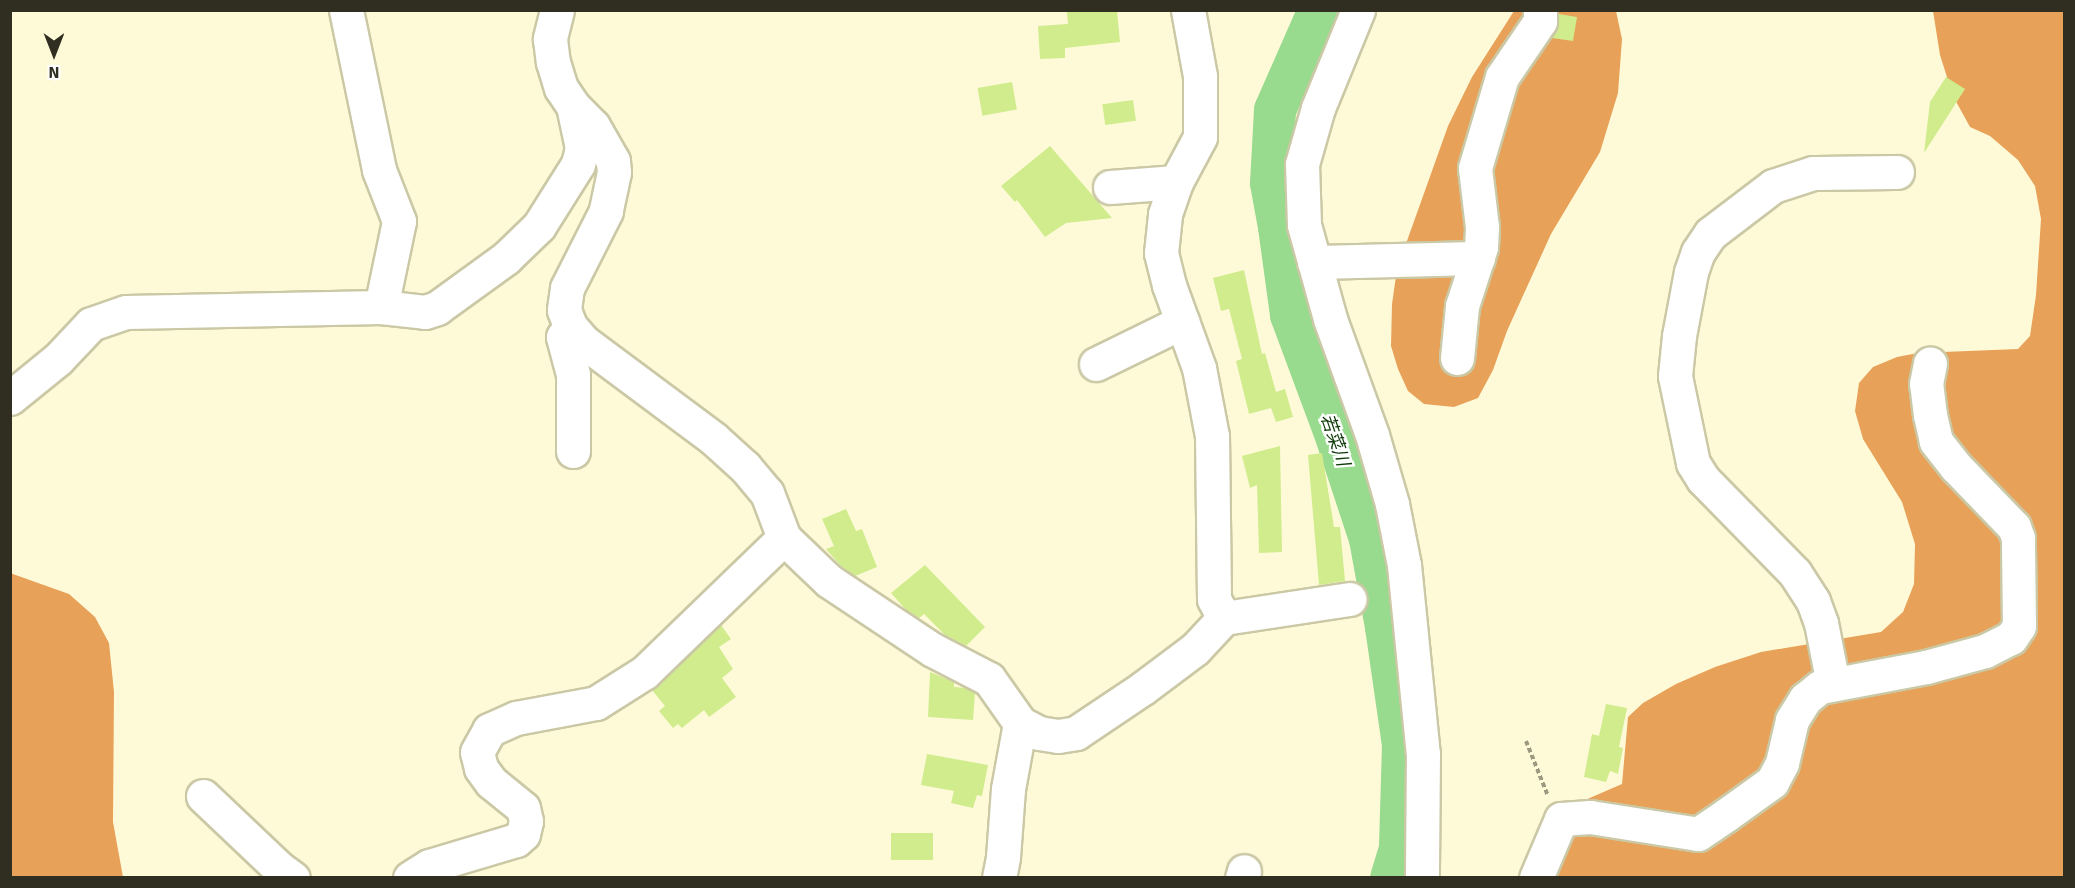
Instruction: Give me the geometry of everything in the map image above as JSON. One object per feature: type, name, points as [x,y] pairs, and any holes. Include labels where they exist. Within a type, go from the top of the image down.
[{"type":"street","points":[[346,10],[379,170],[399,220],[381,307]]},
{"type":"street","points":[[557,10],[550,39],[553,62],[561,88],[574,107],[592,126],[613,161],[614,171],[606,211],[564,298],[564,310],[570,326],[584,342],[714,439],[745,467],[767,494],[784,538],[829,581],[933,650],[990,679],[1020,723],[1048,735],[1076,733],[1195,649],[1224,618],[1350,599]]},
{"type":"street","points":[[1188,10],[1200,76],[1200,137],[1176,182],[1165,214],[1161,253],[1199,368],[1212,436],[1214,599],[1224,618]]},
{"type":"street","points":[[1358,10],[1318,108],[1302,164],[1304,225],[1330,320],[1372,435],[1392,504],[1404,565],[1423,754],[1422,878]]},
{"type":"street","points":[[1456,358],[1462,306],[1478,258],[1482,227],[1475,168],[1502,77],[1540,21],[1540,10]]},
{"type":"street","points":[[10,398],[58,359],[91,324],[126,312],[381,307],[425,312],[436,308],[506,258],[539,226],[578,164],[582,148],[574,107]]},
{"type":"street","points":[[1833,684],[1821,623],[1801,582],[1703,479],[1693,463],[1675,376],[1679,336],[1691,272],[1698,252],[1710,234],[1773,186],[1813,173],[1897,172]]},
{"type":"street","points":[[1110,187],[1176,182]]},
{"type":"street","points":[[1314,262],[1478,258]]},
{"type":"street","points":[[1096,364],[1182,322]]},
{"type":"street","points":[[570,326],[563,337],[573,374],[573,451]]},
{"type":"street","points":[[1536,878],[1561,819],[1590,817],[1698,834],[1772,782],[1782,763],[1792,720],[1805,699],[1820,687],[1926,668],[1985,651],[2011,638],[2019,626],[2018,538],[2009,521],[1956,467],[1936,441],[1926,384],[1930,363]]},
{"type":"street","points":[[410,878],[429,866],[516,840],[524,834],[526,821],[523,808],[491,782],[481,768],[477,752],[489,730],[516,718],[596,703],[645,672],[784,538]]},
{"type":"street","points":[[1008,871],[1008,789],[1020,723]]},
{"type":"street","points":[[202,796],[279,868],[293,878]]},
{"type":"path","points":[[1526,741],[1552,806],[1561,819]]},
{"type":"shaded area","points":[[1514,11],[1616,11],[1622,39],[1618,93],[1600,152],[1551,234],[1507,331],[1493,370],[1478,398],[1454,407],[1424,404],[1408,391],[1391,346],[1392,304],[1397,269],[1448,126],[1472,77]]},
{"type":"shaded area","points":[[1933,11],[2064,11],[2064,877],[1520,878],[1523,865],[1562,810],[1622,784],[1628,717],[1643,703],[1676,684],[1715,667],[1761,652],[1881,632],[1903,612],[1914,584],[1915,544],[1902,502],[1863,439],[1855,411],[1859,383],[1873,367],[1897,357],[1918,353],[2018,349],[2030,336],[2036,295],[2041,219],[2035,186],[2018,160],[1990,136],[1970,127],[1953,96],[1940,55]]},
{"type":"shaded area","points":[[10,573],[69,594],[95,617],[109,643],[114,692],[113,822],[123,877],[11,877]]},
{"type":"building","points":[[1117,10],[1120,42],[1065,48],[1065,58],[1040,59],[1038,26],[1068,24],[1067,12]]},
{"type":"building","points":[[1559,14],[1577,17],[1573,41],[1552,38]]},
{"type":"building","points":[[1946,77],[1965,89],[1924,153],[1930,102]]},
{"type":"building","points":[[1012,82],[1017,110],[982,116],[978,88]]},
{"type":"building","points":[[1133,100],[1136,121],[1105,125],[1102,104]]},
{"type":"building","points":[[1050,146],[1112,218],[1066,223],[1045,237],[1017,200],[1015,202],[1001,186]]},
{"type":"building","points":[[1244,270],[1262,354],[1265,353],[1276,392],[1285,389],[1293,417],[1276,422],[1271,408],[1249,414],[1236,361],[1242,359],[1229,309],[1221,311],[1213,278]]},
{"type":"building","points":[[1280,446],[1282,552],[1259,553],[1257,485],[1250,488],[1242,456]]},
{"type":"building","points":[[1322,453],[1334,527],[1340,527],[1345,581],[1319,585],[1308,455]]},
{"type":"building","points":[[846,509],[856,531],[862,529],[877,567],[855,576],[841,566],[826,549],[834,546],[822,519]]},
{"type":"building","points":[[925,565],[985,627],[966,646],[945,635],[924,614],[919,618],[906,610],[891,593]]},
{"type":"building","points":[[721,625],[731,639],[719,647],[733,669],[722,678],[736,697],[709,717],[704,710],[682,728],[678,724],[673,728],[659,711],[665,706],[652,690]]},
{"type":"building","points":[[930,672],[954,682],[954,687],[966,688],[975,693],[973,720],[928,717]]},
{"type":"building","points":[[1606,704],[1627,708],[1619,747],[1623,748],[1618,774],[1610,771],[1606,782],[1584,777],[1592,734],[1599,736]]},
{"type":"building","points":[[927,754],[988,765],[982,796],[977,795],[973,808],[951,803],[954,791],[921,785]]},
{"type":"building","points":[[891,833],[933,833],[933,860],[891,860]]},
{"type":"waterway","name":"若菜川","points":[[1319,10],[1275,110],[1271,183],[1291,315],[1337,439],[1370,539],[1386,627],[1403,745],[1400,849],[1391,878]]}]
